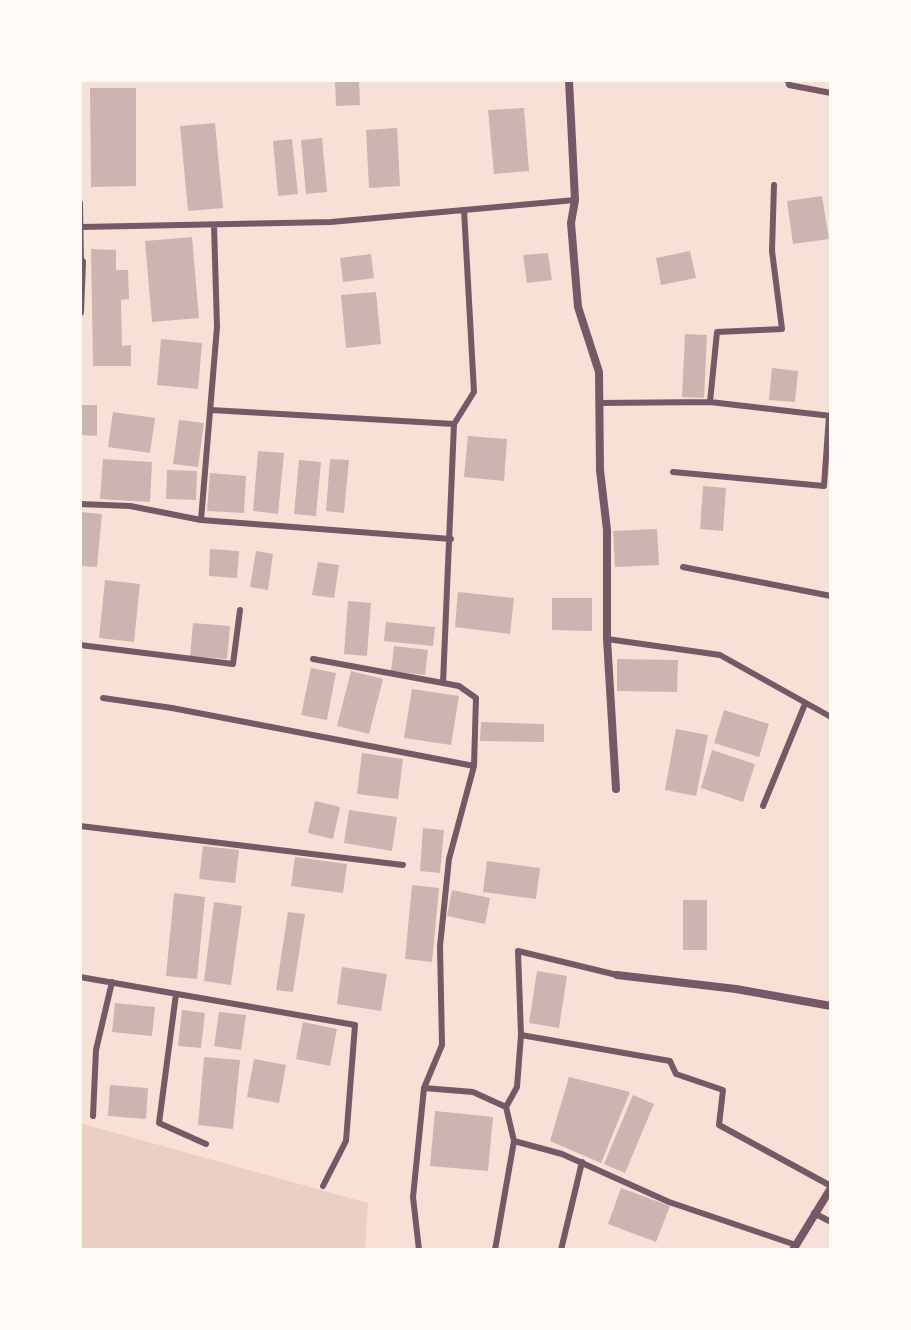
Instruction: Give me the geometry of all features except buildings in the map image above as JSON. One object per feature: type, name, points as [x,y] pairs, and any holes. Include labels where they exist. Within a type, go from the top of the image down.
[{"type":"street","points":[[569,80],[575,200],[571,223],[578,307],[599,372],[600,470],[607,530],[607,639],[616,789]]},
{"type":"street","points":[[80,312],[81,262]]},
{"type":"street","points":[[617,975],[736,989],[831,1006]]},
{"type":"street","points":[[794,1248],[831,1187]]},
{"type":"lane","points":[[788,80],[789,85],[831,93]]},
{"type":"lane","points":[[710,402],[717,332],[782,329],[772,251],[774,185]]},
{"type":"lane","points":[[81,227],[331,222],[575,200]]},
{"type":"lane","points":[[80,203],[81,262]]},
{"type":"lane","points":[[443,683],[454,424],[474,392],[464,210]]},
{"type":"lane","points":[[201,520],[217,327],[214,225]]},
{"type":"lane","points":[[599,403],[710,402],[830,416],[824,486],[673,472]]},
{"type":"lane","points":[[211,410],[454,424]]},
{"type":"lane","points":[[80,504],[130,506],[201,520],[451,539]]},
{"type":"lane","points":[[683,567],[831,596]]},
{"type":"lane","points":[[80,645],[233,664],[240,610]]},
{"type":"lane","points":[[607,639],[720,655],[831,717]]},
{"type":"lane","points":[[313,659],[459,686],[476,698],[474,766],[449,859],[440,946],[442,1045],[424,1088],[413,1197],[419,1250]]},
{"type":"lane","points":[[103,698],[172,708],[474,766]]},
{"type":"lane","points":[[763,806],[805,704]]},
{"type":"lane","points":[[80,826],[403,865]]},
{"type":"lane","points":[[495,1250],[514,1141],[506,1107],[517,1087],[521,1035],[518,951],[617,975]]},
{"type":"lane","points":[[80,977],[355,1025],[346,1141],[323,1186]]},
{"type":"lane","points":[[93,1116],[96,1050],[112,982]]},
{"type":"lane","points":[[176,994],[159,1123],[206,1144]]},
{"type":"lane","points":[[521,1035],[670,1061],[676,1074],[723,1090],[719,1125],[831,1187]]},
{"type":"lane","points":[[424,1088],[473,1092],[506,1107]]},
{"type":"lane","points":[[514,1141],[582,1162],[669,1202],[794,1248]]},
{"type":"lane","points":[[561,1250],[582,1162]]},
{"type":"lane","points":[[814,1213],[831,1222]]},
{"type":"shaded area","points":[[80,1123],[368,1203],[365,1250],[80,1250]]}]
